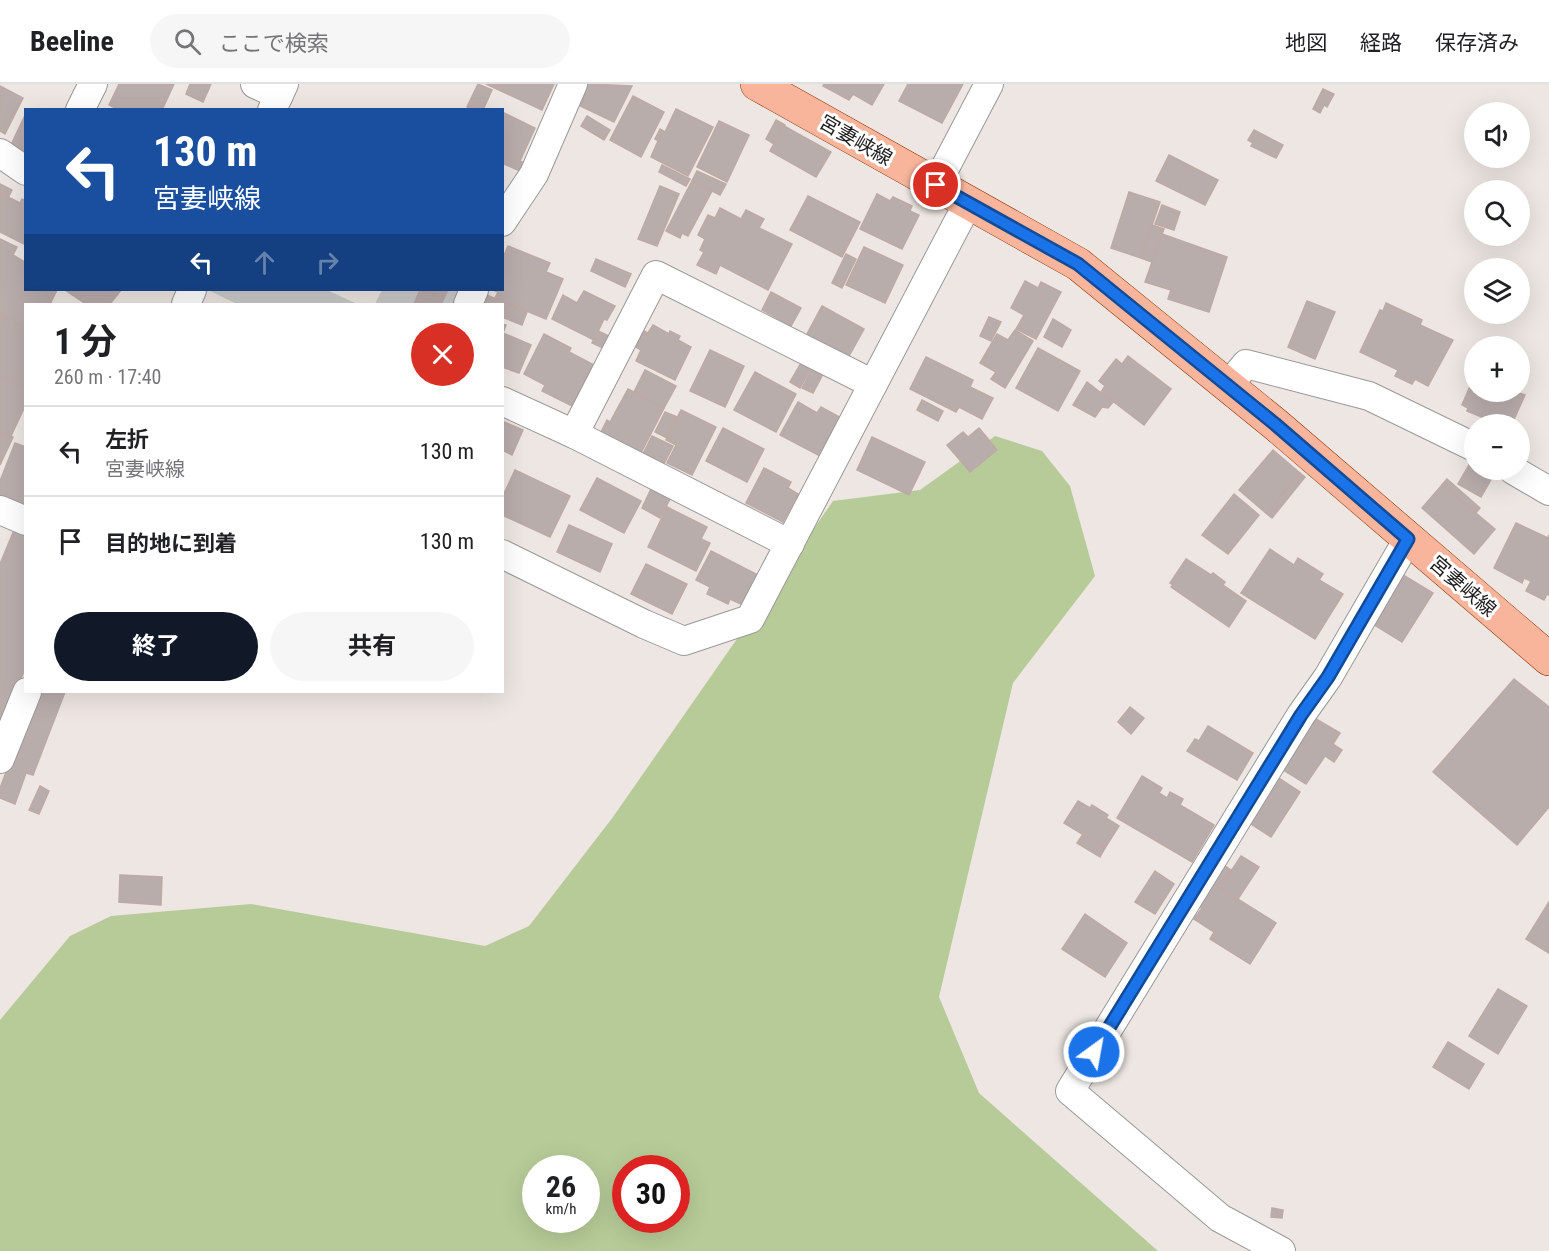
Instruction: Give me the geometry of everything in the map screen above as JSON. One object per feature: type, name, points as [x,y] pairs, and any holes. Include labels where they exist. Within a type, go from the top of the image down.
[{"type":"main road","name":"宮妻峡線","points":[[757,84],[1078,264],[1228,386],[1549,659]]},
{"type":"street","points":[[81,108],[93,84]]},
{"type":"street","points":[[504,219],[534,174],[573,84]]},
{"type":"street","points":[[936,185],[989,84]]},
{"type":"street","points":[[0,153],[24,170]]},
{"type":"street","points":[[504,555],[644,624],[684,641],[750,619],[968,203]]},
{"type":"street","points":[[574,434],[656,275],[873,384]]},
{"type":"street","points":[[1228,386],[1246,364],[1369,396],[1464,442]]},
{"type":"street","points":[[504,402],[574,434],[790,544]]},
{"type":"street","points":[[1530,480],[1549,491]]},
{"type":"street","points":[[0,510],[24,520]]},
{"type":"street","points":[[1281,1251],[1220,1218],[1070,1092],[1301,715],[1328,677],[1408,539]]},
{"type":"street","points":[[0,759],[27,693]]},
{"type":"shaded area","points":[[210,291],[329,291],[355,303],[235,303]]},
{"type":"shaded area","points":[[382,291],[463,291],[457,303],[376,303]]},
{"type":"green space","points":[[995,436],[1042,451],[1070,486],[1095,576],[1013,683],[939,997],[979,1093],[1158,1251],[0,1251],[0,1020],[70,936],[111,916],[251,904],[485,946],[529,926],[613,817],[833,501],[920,490]]},
{"type":"building","points":[[119,84],[174,84],[163,108],[115,108],[109,105]]},
{"type":"building","points":[[190,84],[211,84],[203,102],[186,94]]},
{"type":"building","points":[[478,84],[492,90],[484,108],[467,107]]},
{"type":"building","points":[[486,84],[554,84],[542,110]]},
{"type":"building","points":[[589,84],[632,86],[614,122],[578,105]]},
{"type":"building","points":[[824,84],[884,84],[872,105],[853,94],[849,100],[823,86]]},
{"type":"building","points":[[908,84],[963,84],[942,123],[899,101]]},
{"type":"building","points":[[0,86],[23,98],[5,134],[0,131]]},
{"type":"building","points":[[1323,89],[1334,94],[1327,107],[1324,105],[1320,113],[1313,109]]},
{"type":"building","points":[[633,96],[664,112],[641,157],[610,140]]},
{"type":"building","points":[[676,109],[713,127],[688,176],[651,157],[660,129],[665,132]]},
{"type":"building","points":[[504,113],[535,128],[520,161],[526,164],[522,172],[504,164]]},
{"type":"building","points":[[587,116],[610,130],[604,140],[581,126]]},
{"type":"building","points":[[24,117],[24,151],[11,145]]},
{"type":"building","points":[[776,120],[785,125],[774,144],[766,139]]},
{"type":"building","points":[[719,121],[749,135],[727,182],[697,167]]},
{"type":"building","points":[[784,126],[831,152],[816,177],[770,151]]},
{"type":"building","points":[[1254,130],[1283,145],[1276,158],[1251,146],[1253,143],[1248,140]]},
{"type":"building","points":[[1169,155],[1218,180],[1205,205],[1156,181]]},
{"type":"building","points":[[662,165],[690,179],[686,186],[659,172]]},
{"type":"building","points":[[697,171],[726,184],[720,195],[692,181]]},
{"type":"building","points":[[692,181],[712,191],[688,236],[682,233],[680,238],[666,231]]},
{"type":"building","points":[[0,184],[12,190],[8,198],[0,193]]},
{"type":"building","points":[[660,186],[679,194],[657,246],[638,239]]},
{"type":"building","points":[[1129,192],[1160,202],[1141,258],[1111,248]]},
{"type":"building","points":[[0,193],[20,203],[22,199],[24,200],[24,244],[0,232]]},
{"type":"building","points":[[877,194],[890,201],[893,197],[912,206],[910,211],[919,215],[902,249],[860,229]]},
{"type":"building","points":[[808,196],[860,222],[842,257],[790,230]]},
{"type":"building","points":[[1162,205],[1180,212],[1174,230],[1155,224]]},
{"type":"building","points":[[720,208],[741,219],[746,210],[764,219],[759,228],[792,244],[768,290],[720,265],[716,274],[697,265],[704,252],[700,250],[705,239],[698,235],[708,215],[715,218]]},
{"type":"building","points":[[1152,225],[1164,229],[1152,262],[1141,258]]},
{"type":"building","points":[[1162,234],[1227,257],[1209,312],[1168,299],[1171,290],[1145,282]]},
{"type":"building","points":[[0,239],[17,247],[13,255],[24,262],[24,291],[56,291],[50,303],[24,303],[24,327],[0,316]]},
{"type":"building","points":[[508,246],[550,263],[546,272],[563,279],[546,319],[495,298],[498,292],[496,291],[504,291],[504,255]]},
{"type":"building","points":[[864,247],[903,265],[885,303],[846,285]]},
{"type":"building","points":[[846,254],[856,259],[842,288],[832,283]]},
{"type":"building","points":[[596,259],[631,274],[625,287],[591,271]]},
{"type":"building","points":[[1025,281],[1038,288],[1041,282],[1061,292],[1036,339],[1016,329],[1024,315],[1011,308]]},
{"type":"building","points":[[66,291],[120,291],[111,303],[84,303]]},
{"type":"building","points":[[420,291],[444,298],[442,303],[414,303]]},
{"type":"building","points":[[427,291],[448,291],[444,298]]},
{"type":"building","points":[[584,291],[615,306],[607,320],[604,319],[594,340],[552,319],[563,295],[577,303]]},
{"type":"building","points":[[771,292],[801,308],[791,326],[762,310]]},
{"type":"building","points":[[487,295],[507,304],[504,309],[504,303],[483,303]]},
{"type":"building","points":[[1307,301],[1335,312],[1315,359],[1288,347]]},
{"type":"building","points":[[1386,303],[1422,320],[1420,325],[1453,340],[1428,386],[1415,379],[1412,384],[1395,376],[1398,370],[1360,352],[1380,310],[1383,311]]},
{"type":"building","points":[[507,304],[527,312],[522,325],[504,318]]},
{"type":"building","points":[[822,306],[864,329],[849,356],[807,334]]},
{"type":"building","points":[[0,316],[24,327],[24,386],[0,376]]},
{"type":"building","points":[[989,317],[1001,322],[991,341],[980,336]]},
{"type":"building","points":[[1053,319],[1071,330],[1062,347],[1044,337]]},
{"type":"building","points":[[653,325],[669,334],[670,331],[680,336],[678,340],[691,347],[675,380],[636,361],[641,350],[636,347],[644,331],[648,333]]},
{"type":"building","points":[[1015,330],[1033,341],[1005,388],[991,379],[996,372],[980,363],[997,334],[1008,340]]},
{"type":"building","points":[[598,331],[611,337],[605,349],[592,343]]},
{"type":"building","points":[[504,333],[531,345],[519,373],[504,368]]},
{"type":"building","points":[[544,334],[571,348],[569,352],[596,366],[574,407],[542,391],[545,385],[524,374]]},
{"type":"building","points":[[1038,348],[1080,371],[1058,411],[1016,388]]},
{"type":"building","points":[[710,350],[744,366],[725,407],[690,391]]},
{"type":"building","points":[[1128,356],[1171,389],[1144,425],[1101,392],[1105,386],[1099,381],[1116,359],[1122,364]]},
{"type":"building","points":[[926,357],[973,380],[970,387],[993,398],[982,419],[959,407],[956,412],[910,389]]},
{"type":"building","points":[[801,363],[811,368],[800,388],[790,382]]},
{"type":"building","points":[[812,369],[823,374],[813,393],[802,388]]},
{"type":"building","points":[[645,370],[676,386],[664,408],[634,392]]},
{"type":"building","points":[[755,372],[796,394],[776,432],[734,410]]},
{"type":"building","points":[[0,376],[24,386],[24,408],[11,436],[0,431]]},
{"type":"building","points":[[1087,382],[1113,402],[1108,408],[1102,407],[1095,417],[1073,405]]},
{"type":"building","points":[[628,389],[664,408],[641,453],[601,432],[607,420],[610,422]]},
{"type":"building","points":[[922,400],[943,411],[938,421],[917,410]]},
{"type":"building","points":[[1464,400],[1522,402],[1516,414],[1474,414],[1467,411],[1468,408],[1462,405]]},
{"type":"building","points":[[798,402],[817,413],[821,407],[843,419],[822,457],[780,435]]},
{"type":"building","points":[[681,410],[716,427],[692,475],[667,463],[676,445],[666,440]]},
{"type":"building","points":[[665,412],[677,417],[667,438],[655,432]]},
{"type":"building","points":[[504,422],[523,430],[512,455],[504,451]]},
{"type":"building","points":[[723,428],[764,449],[747,482],[706,461]]},
{"type":"building","points":[[979,428],[997,450],[970,472],[947,445],[963,432],[968,437]]},
{"type":"building","points":[[0,431],[13,437],[0,465]]},
{"type":"building","points":[[652,436],[673,446],[664,464],[643,454]]},
{"type":"building","points":[[872,437],[925,462],[909,495],[857,470]]},
{"type":"building","points":[[15,443],[24,446],[24,507],[0,498],[0,481]]},
{"type":"building","points":[[1273,450],[1300,473],[1267,514],[1239,490]]},
{"type":"building","points":[[764,468],[791,482],[788,488],[798,494],[783,522],[746,503]]},
{"type":"building","points":[[515,470],[570,496],[550,537],[504,516],[504,494]]},
{"type":"building","points":[[1300,473],[1305,477],[1272,518],[1267,514]]},
{"type":"building","points":[[1464,474],[1464,480],[1491,480],[1481,497],[1458,484]]},
{"type":"building","points":[[597,478],[641,501],[624,533],[580,510]]},
{"type":"building","points":[[1447,479],[1480,508],[1476,513],[1442,485]]},
{"type":"building","points":[[1442,485],[1495,529],[1474,554],[1422,508]]},
{"type":"building","points":[[651,489],[670,499],[660,518],[642,508]]},
{"type":"building","points":[[1234,494],[1259,515],[1228,554],[1202,535]]},
{"type":"building","points":[[667,507],[707,527],[701,539],[710,543],[696,571],[648,547]]},
{"type":"building","points":[[1516,523],[1548,538],[1549,535],[1549,595],[1547,594],[1544,600],[1526,591],[1531,581],[1524,578],[1522,583],[1494,568]]},
{"type":"building","points":[[569,525],[612,544],[600,572],[557,552]]},
{"type":"building","points":[[15,528],[24,531],[24,671],[0,731],[0,564]]},
{"type":"building","points":[[1270,549],[1294,565],[1298,558],[1323,574],[1319,580],[1343,594],[1315,639],[1241,593]]},
{"type":"building","points":[[711,551],[758,575],[743,605],[730,599],[728,604],[707,594],[710,587],[696,580]]},
{"type":"building","points":[[1186,559],[1211,575],[1213,573],[1225,582],[1223,585],[1246,601],[1229,627],[1171,587],[1173,585],[1170,583]]},
{"type":"building","points":[[646,564],[687,584],[672,614],[631,594]]},
{"type":"building","points":[[1398,572],[1433,593],[1402,642],[1368,621]]},
{"type":"building","points":[[1514,679],[1549,707],[1549,807],[1517,845],[1433,772]]},
{"type":"building","points":[[37,693],[65,693],[33,775],[26,773],[15,804],[0,798],[0,788]]},
{"type":"building","points":[[1130,707],[1144,718],[1131,734],[1118,722]]},
{"type":"building","points":[[1311,716],[1340,733],[1333,744],[1342,750],[1334,762],[1325,756],[1306,784],[1280,768]]},
{"type":"building","points":[[1208,726],[1253,753],[1237,780],[1187,751],[1195,739],[1199,741]]},
{"type":"building","points":[[1142,776],[1162,788],[1159,793],[1167,798],[1170,792],[1183,799],[1180,805],[1214,825],[1192,862],[1117,818]]},
{"type":"building","points":[[1277,777],[1300,792],[1271,837],[1248,822]]},
{"type":"building","points":[[40,786],[49,791],[39,814],[29,810]]},
{"type":"building","points":[[1078,801],[1090,808],[1092,805],[1108,815],[1106,818],[1119,826],[1105,848],[1064,823]]},
{"type":"building","points":[[1083,834],[1105,848],[1100,857],[1077,843]]},
{"type":"building","points":[[1241,856],[1259,867],[1238,899],[1220,888]]},
{"type":"building","points":[[1218,861],[1231,870],[1220,888],[1276,923],[1250,964],[1210,939],[1214,932],[1194,919],[1202,908],[1192,902]]},
{"type":"building","points":[[1155,871],[1174,884],[1155,914],[1135,902]]},
{"type":"building","points":[[120,875],[162,877],[161,905],[119,902]]},
{"type":"building","points":[[1549,902],[1549,953],[1526,939]]},
{"type":"building","points":[[1085,914],[1127,943],[1105,977],[1062,949]]},
{"type":"building","points":[[1498,989],[1527,1006],[1498,1054],[1469,1036]]},
{"type":"building","points":[[1448,1042],[1484,1064],[1469,1089],[1433,1067]]},
{"type":"building","points":[[1272,1208],[1283,1210],[1282,1218],[1271,1217]]},
{"type":"route","points":[[936,185],[1078,264],[1275,424],[1408,539],[1328,677],[1301,715],[1094,1052]]}]
